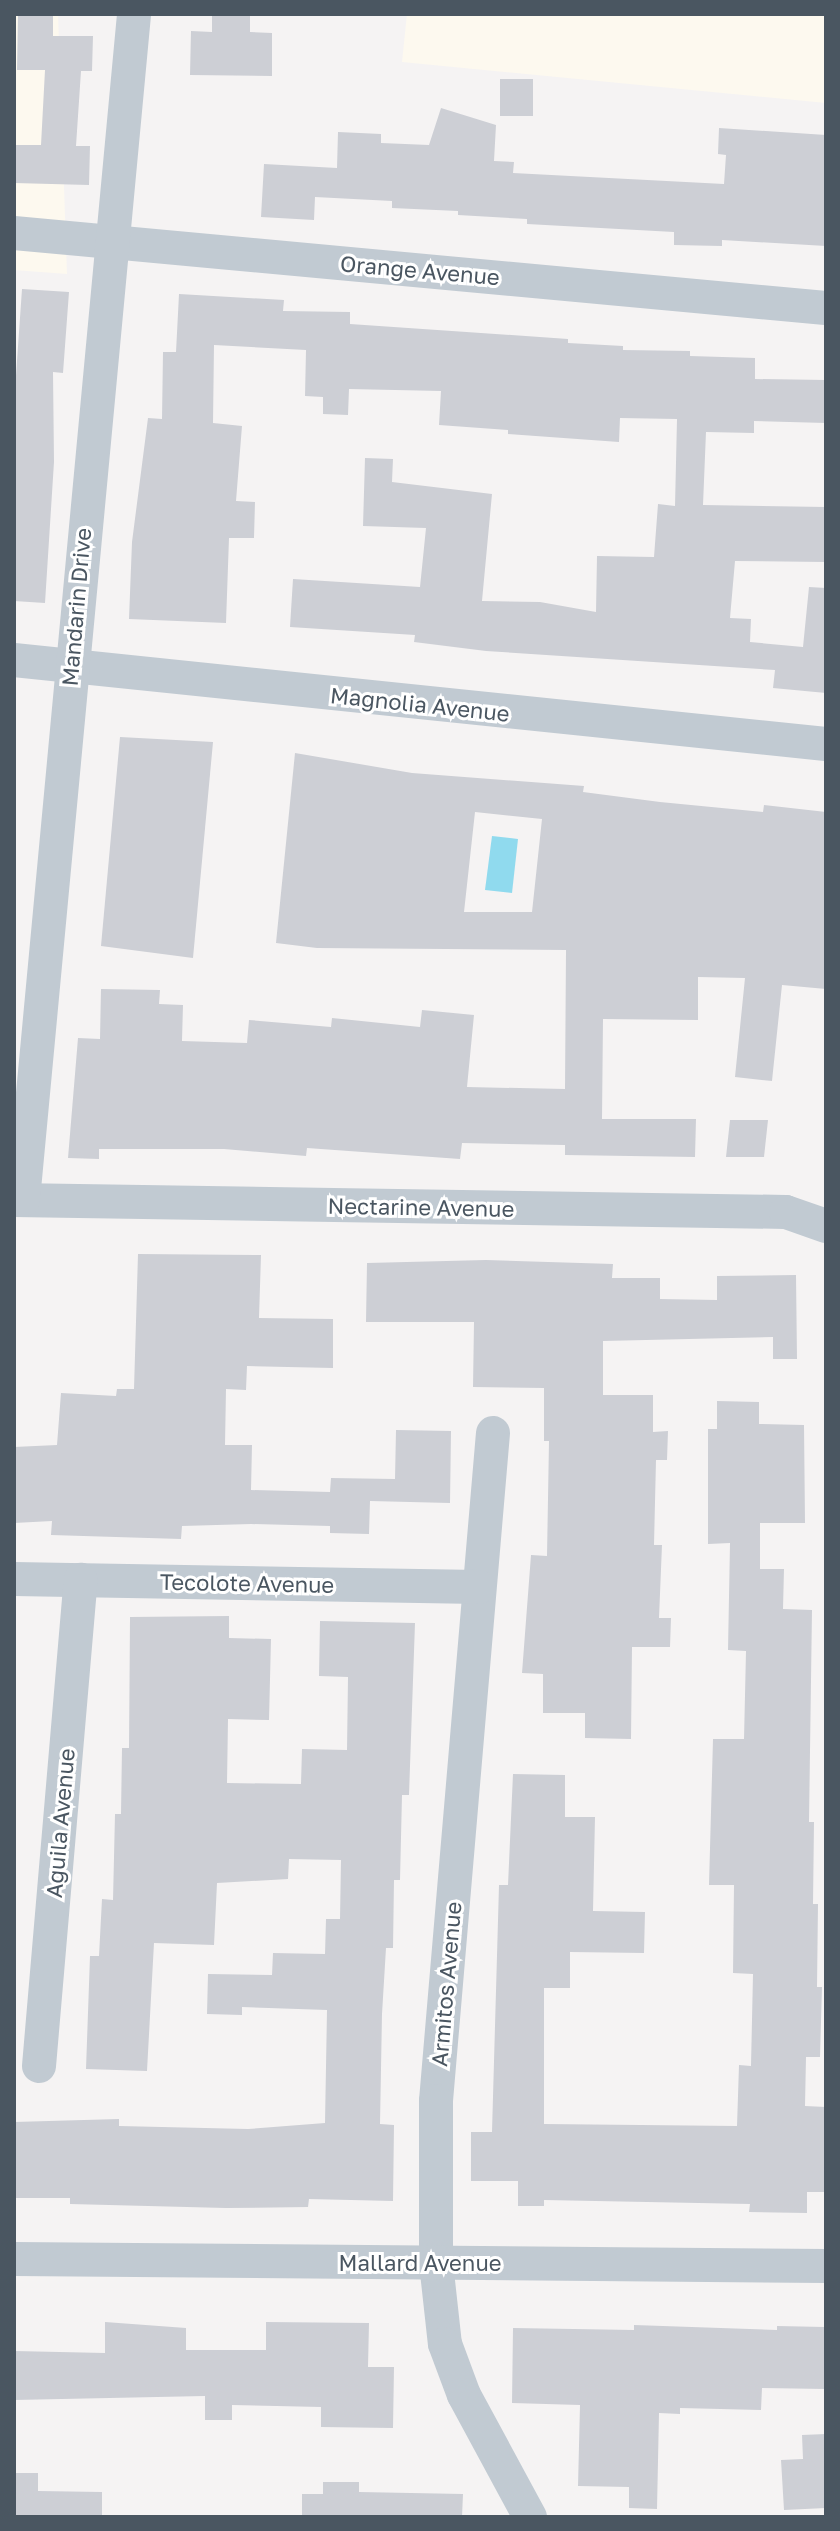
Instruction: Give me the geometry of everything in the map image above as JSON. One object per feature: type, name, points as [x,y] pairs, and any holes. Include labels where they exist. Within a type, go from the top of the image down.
[{"type":"street","name":"Mandarin Drive","points":[[18,1200],[134,14]]},
{"type":"street","name":"Orange Avenue","points":[[14,233],[826,308]]},
{"type":"street","name":"Magnolia Avenue","points":[[14,660],[826,744]]},
{"type":"street","name":"Nectarine Avenue","points":[[18,1200],[786,1212],[826,1226]]},
{"type":"street","name":"Armitos Avenue","points":[[493,1433],[436,2101],[436,2263],[445,2344],[464,2395],[530,2517]]},
{"type":"street","name":"Tecolote Avenue","points":[[14,1579],[479,1587]]},
{"type":"street","name":"Aguila Avenue","points":[[39,2066],[81,1580]]},
{"type":"street","name":"Mallard Avenue","points":[[14,2259],[826,2266]]},
{"type":"shaded area","points":[[14,14],[58,14],[67,274],[14,270]]},
{"type":"shaded area","points":[[407,14],[826,14],[826,103],[402,62]]},
{"type":"water","points":[[492,836],[518,839],[512,893],[485,890]]},
{"type":"building","points":[[18,14],[53,14],[53,36],[93,36],[92,71],[81,71],[76,146],[90,146],[89,185],[14,183],[14,145],[41,145],[45,70],[17,70]]},
{"type":"building","points":[[212,14],[250,14],[250,32],[272,33],[272,76],[190,75],[191,31],[212,32]]},
{"type":"building","points":[[500,79],[533,79],[533,116],[500,116]]},
{"type":"building","points":[[441,108],[496,125],[494,161],[514,162],[513,173],[724,184],[726,155],[718,154],[719,128],[826,135],[826,246],[722,240],[722,246],[674,245],[674,232],[527,224],[527,219],[392,208],[392,201],[315,197],[314,220],[261,217],[264,164],[337,168],[338,132],[381,134],[381,143],[429,145]]},
{"type":"building","points":[[22,289],[69,292],[63,373],[53,372],[54,462],[45,603],[14,601],[14,404]]},
{"type":"building","points":[[179,294],[284,300],[283,311],[350,312],[350,324],[568,339],[568,343],[623,346],[623,350],[690,351],[690,356],[755,358],[755,379],[826,380],[826,423],[754,421],[754,433],[706,432],[703,505],[826,507],[826,562],[735,561],[730,618],[751,619],[750,642],[803,647],[809,587],[826,588],[826,693],[773,688],[775,670],[486,651],[414,642],[415,635],[290,627],[293,579],[420,587],[426,528],[363,526],[365,458],[393,459],[392,482],[492,494],[482,601],[540,602],[596,612],[597,556],[654,557],[658,504],[675,506],[677,419],[620,418],[619,442],[508,434],[508,430],[439,425],[441,391],[349,389],[348,415],[323,414],[323,397],[305,396],[306,350],[214,345],[213,423],[242,426],[236,501],[255,502],[254,538],[229,538],[226,623],[129,619],[132,542],[148,418],[162,419],[163,352],[176,352]]},
{"type":"building","points":[[120,737],[213,742],[193,958],[101,946]]},
{"type":"building","points":[[295,753],[412,773],[584,786],[583,792],[660,802],[763,812],[764,805],[826,812],[826,989],[782,985],[772,1081],[735,1077],[745,978],[698,977],[698,1020],[603,1019],[602,1119],[696,1119],[695,1157],[565,1155],[565,1145],[462,1143],[460,1159],[307,1148],[306,1156],[224,1149],[99,1149],[99,1159],[68,1158],[78,1038],[100,1039],[101,989],[160,990],[159,1004],[183,1005],[182,1041],[247,1043],[249,1020],[331,1027],[332,1018],[420,1027],[422,1010],[474,1015],[467,1087],[565,1089],[566,950],[317,948],[276,943]],"holes":[[[475,812],[542,819],[532,912],[464,912]]]},
{"type":"building","points":[[730,1120],[768,1120],[764,1157],[726,1157]]},
{"type":"building","points":[[138,1254],[261,1255],[259,1318],[333,1319],[333,1368],[247,1366],[246,1390],[226,1389],[225,1445],[252,1445],[251,1490],[330,1492],[331,1478],[395,1479],[396,1430],[451,1431],[450,1503],[370,1501],[369,1534],[330,1533],[330,1526],[251,1524],[182,1526],[181,1539],[51,1535],[52,1521],[14,1523],[14,1447],[57,1445],[61,1393],[116,1396],[117,1389],[134,1389]]},
{"type":"building","points":[[486,1260],[613,1264],[612,1278],[660,1278],[660,1299],[717,1300],[717,1276],[796,1275],[797,1359],[773,1359],[773,1337],[603,1341],[603,1395],[653,1395],[653,1432],[668,1431],[667,1460],[656,1460],[654,1545],[662,1545],[659,1618],[671,1618],[670,1647],[632,1647],[631,1739],[585,1738],[585,1713],[543,1713],[543,1674],[522,1673],[531,1555],[547,1556],[549,1441],[544,1441],[544,1388],[473,1387],[474,1322],[366,1322],[367,1263]]},
{"type":"building","points":[[717,1401],[759,1402],[759,1424],[804,1425],[805,1523],[760,1523],[760,1569],[784,1569],[783,1609],[812,1610],[809,1822],[814,1822],[813,1904],[818,1904],[817,1987],[822,1987],[820,2057],[806,2057],[805,2106],[826,2107],[826,2192],[807,2192],[807,2213],[749,2212],[750,2204],[544,2200],[544,2206],[518,2206],[518,2181],[471,2181],[471,2132],[492,2132],[499,1885],[508,1885],[513,1774],[565,1775],[565,1817],[595,1817],[593,1911],[645,1912],[644,1953],[570,1952],[570,1988],[544,1988],[544,2124],[737,2126],[739,2065],[751,2066],[753,1974],[733,1973],[734,1885],[709,1885],[713,1739],[744,1739],[746,1651],[728,1650],[730,1543],[708,1544],[708,1429],[717,1429]]},
{"type":"building","points":[[229,1616],[229,1638],[271,1639],[269,1720],[228,1719],[227,1783],[301,1784],[302,1749],[347,1750],[348,1677],[319,1676],[320,1621],[415,1623],[409,1795],[402,1795],[400,1880],[394,1880],[393,1948],[386,1948],[382,2014],[380,2124],[394,2125],[393,2201],[309,2199],[308,2207],[226,2208],[70,2204],[70,2198],[14,2198],[14,2122],[119,2119],[119,2126],[248,2129],[325,2123],[327,2010],[242,2007],[242,2015],[207,2014],[208,1974],[272,1975],[273,1953],[325,1954],[326,1919],[340,1919],[341,1860],[289,1859],[288,1879],[217,1883],[214,1945],[154,1943],[147,2071],[86,2069],[90,1956],[99,1956],[102,1899],[113,1900],[115,1814],[121,1814],[122,1748],[129,1748],[130,1617]]},
{"type":"building","points":[[105,2322],[186,2328],[186,2350],[266,2350],[266,2322],[369,2323],[368,2367],[394,2367],[393,2428],[321,2427],[321,2407],[232,2405],[232,2420],[205,2420],[205,2396],[14,2400],[14,2351],[105,2353]]},
{"type":"building","points":[[634,2325],[777,2330],[777,2326],[825,2327],[826,2389],[762,2388],[761,2410],[680,2408],[680,2414],[659,2413],[657,2509],[629,2508],[629,2487],[578,2486],[580,2405],[512,2403],[513,2328],[634,2330]]},
{"type":"building","points":[[826,2434],[826,2508],[784,2510],[781,2460],[803,2459],[802,2435]]},
{"type":"building","points":[[14,2473],[38,2473],[38,2491],[102,2492],[102,2517],[14,2517]]},
{"type":"building","points":[[323,2482],[359,2482],[359,2492],[463,2494],[462,2517],[302,2517],[302,2494],[323,2494]]}]
